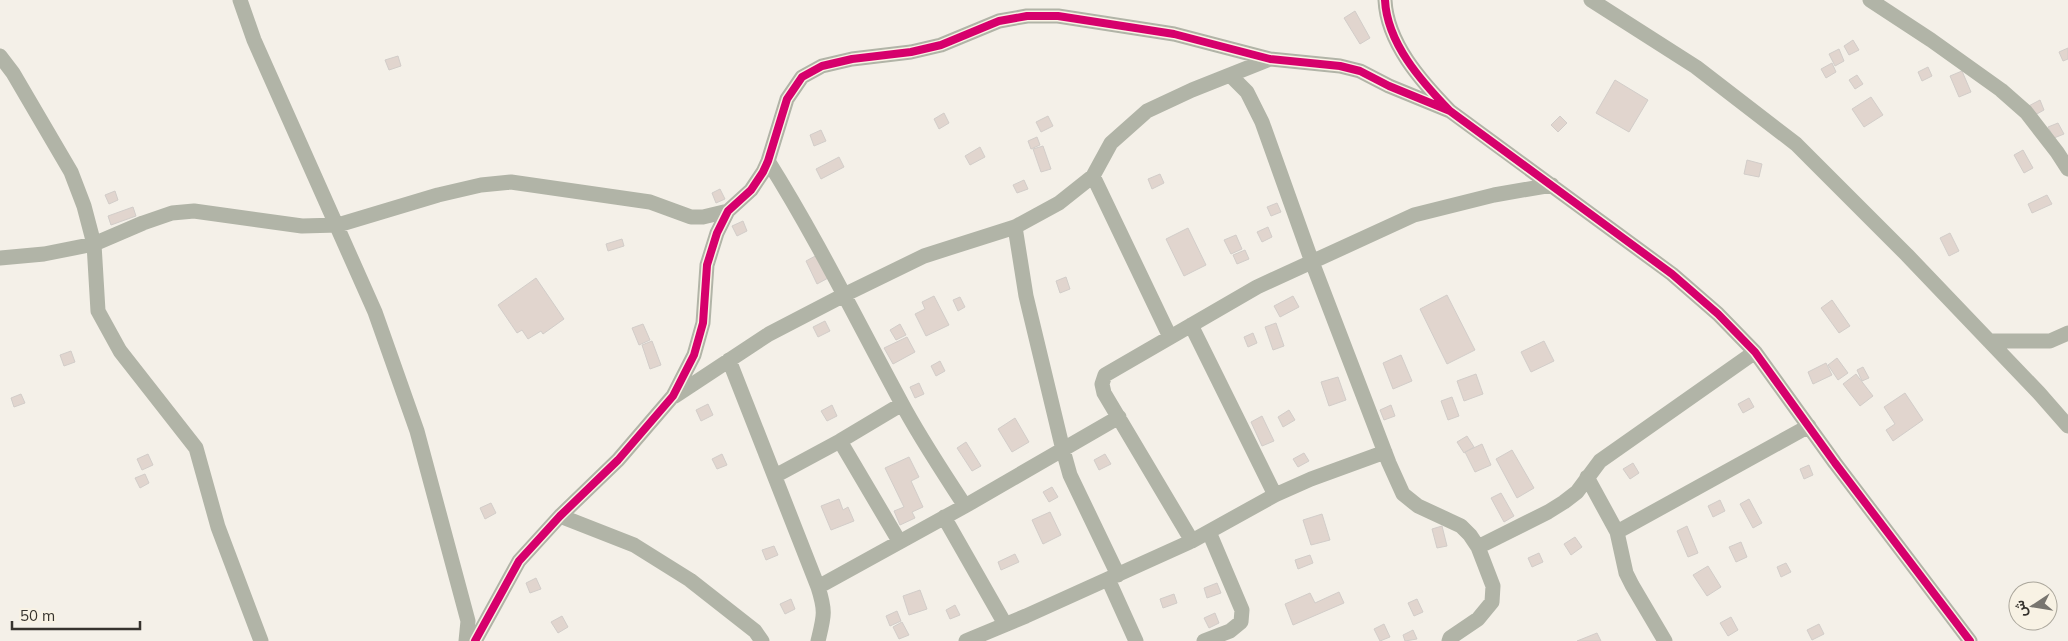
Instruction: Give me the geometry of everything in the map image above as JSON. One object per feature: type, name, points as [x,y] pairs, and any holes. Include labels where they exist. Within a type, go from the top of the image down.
[{"type":"street","points":[[240,0],[254,40],[376,312],[417,431],[468,621],[466,641]]},
{"type":"street","points":[[1385,0],[1386,13],[1400,48],[1423,82],[1450,110],[1672,274],[1718,314],[1755,352],[1970,641]]},
{"type":"street","points":[[1591,0],[1696,67],[1796,144],[1989,341],[2068,426]]},
{"type":"street","points":[[1870,0],[1931,40],[2001,90],[2026,112],[2068,169]]},
{"type":"street","points":[[475,641],[519,561],[560,516],[618,460],[673,396],[694,355],[703,323],[707,265],[717,233],[728,211],[751,190],[768,162],[786,100],[802,78],[822,66],[852,59],[911,52],[941,45],[999,21],[1027,16],[1058,16],[1174,34],[1270,59],[1340,66],[1360,71],[1389,86],[1450,110]]},
{"type":"street","points":[[0,56],[14,73],[71,172],[84,206],[94,244],[98,311],[120,351],[196,448],[218,528],[261,641]]},
{"type":"street","points":[[673,396],[769,334],[846,294],[924,256],[1015,227],[1059,203],[1093,176],[1111,143],[1147,110],[1270,59]]},
{"type":"street","points":[[1230,75],[1247,92],[1262,122],[1312,262],[1403,494],[1418,506],[1461,526],[1478,547],[1493,586],[1492,602],[1478,619],[1450,638],[1449,641]]},
{"type":"street","points":[[768,162],[802,214],[819,250],[846,294],[902,404],[965,506]]},
{"type":"street","points":[[1093,176],[1170,337]]},
{"type":"street","points":[[0,258],[44,254],[94,244],[165,216],[194,211],[302,226],[338,225],[438,194],[511,182],[650,202],[691,216],[703,217],[728,211]]},
{"type":"street","points":[[1192,541],[1104,393],[1102,384],[1105,375],[1257,287],[1414,215],[1494,195],[1552,185]]},
{"type":"street","points":[[1015,227],[1026,296],[1070,475],[1113,577],[1136,641]]},
{"type":"street","points":[[1191,325],[1275,496]]},
{"type":"street","points":[[1989,341],[2050,341],[2068,333]]},
{"type":"street","points":[[1478,547],[1556,507],[1577,492],[1587,476],[1600,461],[1755,352]]},
{"type":"street","points":[[729,360],[825,609],[824,621],[818,641]]},
{"type":"street","points":[[775,476],[840,441],[902,404]]},
{"type":"street","points":[[818,587],[965,506],[1119,417]]},
{"type":"street","points":[[1617,532],[1809,426]]},
{"type":"street","points":[[840,441],[899,541]]},
{"type":"street","points":[[966,641],[989,637],[1006,624],[1192,541],[1311,478],[1385,452]]},
{"type":"street","points":[[1587,476],[1617,532],[1626,573],[1665,641]]},
{"type":"street","points":[[560,516],[634,545],[690,580],[755,631],[762,641]]},
{"type":"street","points":[[944,517],[1006,624]]},
{"type":"street","points":[[1204,641],[1230,631],[1241,622],[1242,610],[1209,532]]},
{"type":"building","points":[[1355,11],[1370,38],[1360,44],[1344,18]]},
{"type":"building","points":[[1853,40],[1859,50],[1849,55],[1844,46]]},
{"type":"building","points":[[2068,48],[2068,59],[2063,61],[2059,52]]},
{"type":"building","points":[[1839,49],[1844,61],[1835,66],[1829,54]]},
{"type":"building","points":[[398,56],[401,66],[389,70],[385,60]]},
{"type":"building","points":[[1832,63],[1836,72],[1826,78],[1821,69]]},
{"type":"building","points":[[1928,67],[1932,76],[1922,81],[1918,72]]},
{"type":"building","points":[[1962,71],[1971,92],[1959,97],[1950,76]]},
{"type":"building","points":[[1857,75],[1863,84],[1855,89],[1849,80]]},
{"type":"building","points":[[1615,80],[1648,100],[1629,132],[1596,113]]},
{"type":"building","points":[[1871,97],[1883,115],[1864,127],[1852,109]]},
{"type":"building","points":[[2040,100],[2044,110],[2026,120],[2021,110]]},
{"type":"building","points":[[944,113],[949,123],[939,129],[934,119]]},
{"type":"building","points":[[1048,116],[1053,126],[1041,132],[1036,122]]},
{"type":"building","points":[[1560,116],[1567,123],[1558,132],[1551,125]]},
{"type":"building","points":[[2058,123],[2064,134],[2054,138],[2048,127]]},
{"type":"building","points":[[821,130],[826,141],[814,146],[810,135]]},
{"type":"building","points":[[1037,137],[1040,145],[1031,149],[1028,141]]},
{"type":"building","points":[[1043,146],[1051,169],[1041,172],[1033,149]]},
{"type":"building","points":[[980,147],[985,157],[970,165],[965,156]]},
{"type":"building","points":[[2023,150],[2033,168],[2024,173],[2014,155]]},
{"type":"building","points":[[839,157],[844,167],[821,179],[816,169]]},
{"type":"building","points":[[1747,160],[1762,164],[1759,177],[1744,174]]},
{"type":"building","points":[[1160,174],[1164,183],[1152,189],[1148,179]]},
{"type":"building","points":[[1024,180],[1028,189],[1017,193],[1013,185]]},
{"type":"building","points":[[720,189],[725,199],[716,203],[712,193]]},
{"type":"building","points":[[115,191],[118,200],[109,204],[105,195]]},
{"type":"building","points":[[2047,195],[2052,204],[2032,213],[2028,204]]},
{"type":"building","points":[[1277,203],[1281,212],[1271,216],[1267,207]]},
{"type":"building","points":[[133,207],[136,216],[111,225],[108,216]]},
{"type":"building","points":[[743,221],[747,231],[737,236],[732,226]]},
{"type":"building","points":[[1268,227],[1272,237],[1262,242],[1257,232]]},
{"type":"building","points":[[1188,228],[1206,265],[1184,276],[1166,239]]},
{"type":"building","points":[[1950,233],[1959,251],[1949,256],[1940,238]]},
{"type":"building","points":[[1236,235],[1242,249],[1231,254],[1224,240]]},
{"type":"building","points":[[622,239],[624,246],[608,251],[606,244]]},
{"type":"building","points":[[1245,250],[1249,259],[1237,264],[1233,255]]},
{"type":"building","points":[[819,254],[830,277],[817,284],[806,261]]},
{"type":"building","points":[[1066,277],[1070,289],[1060,293],[1056,281]]},
{"type":"building","points":[[536,278],[564,319],[543,334],[541,331],[528,339],[522,330],[517,333],[498,305]]},
{"type":"building","points":[[1447,295],[1475,350],[1447,364],[1420,309]]},
{"type":"building","points":[[934,296],[949,325],[926,336],[915,314],[925,309],[922,302]]},
{"type":"building","points":[[1293,296],[1299,307],[1280,317],[1274,306]]},
{"type":"building","points":[[960,297],[965,307],[958,311],[953,300]]},
{"type":"building","points":[[1832,300],[1850,326],[1839,333],[1821,308]]},
{"type":"building","points":[[825,321],[830,331],[818,337],[813,327]]},
{"type":"building","points":[[1276,323],[1284,346],[1273,350],[1265,327]]},
{"type":"building","points":[[643,324],[650,340],[639,345],[632,328]]},
{"type":"building","points":[[900,324],[906,335],[896,340],[890,330]]},
{"type":"building","points":[[1253,333],[1257,343],[1248,347],[1244,337]]},
{"type":"building","points":[[907,337],[915,352],[893,364],[884,348]]},
{"type":"building","points":[[652,341],[661,365],[650,369],[642,345]]},
{"type":"building","points":[[1544,341],[1554,361],[1531,372],[1521,352]]},
{"type":"building","points":[[71,351],[75,362],[64,366],[60,355]]},
{"type":"building","points":[[1401,355],[1412,381],[1393,389],[1383,363]]},
{"type":"building","points":[[1837,358],[1848,373],[1838,380],[1828,365]]},
{"type":"building","points":[[940,361],[945,371],[936,376],[931,366]]},
{"type":"building","points":[[1826,363],[1832,375],[1813,384],[1808,372]]},
{"type":"building","points":[[1863,367],[1869,378],[1862,381],[1857,370]]},
{"type":"building","points":[[1476,374],[1483,394],[1464,401],[1457,381]]},
{"type":"building","points":[[1856,374],[1873,396],[1860,406],[1843,384]]},
{"type":"building","points":[[1338,377],[1346,400],[1329,406],[1321,382]]},
{"type":"building","points":[[919,383],[924,394],[915,398],[910,387]]},
{"type":"building","points":[[1905,393],[1923,420],[1893,441],[1886,430],[1895,424],[1884,407]]},
{"type":"building","points":[[21,394],[25,403],[14,407],[11,398]]},
{"type":"building","points":[[1452,397],[1459,416],[1448,420],[1441,401]]},
{"type":"building","points":[[1749,398],[1754,407],[1743,413],[1738,404]]},
{"type":"building","points":[[708,404],[713,415],[701,421],[696,410]]},
{"type":"building","points":[[832,405],[837,416],[827,421],[821,411]]},
{"type":"building","points":[[1391,405],[1395,416],[1384,420],[1380,410]]},
{"type":"building","points":[[1289,410],[1295,420],[1283,427],[1278,417]]},
{"type":"building","points":[[1262,416],[1274,441],[1262,446],[1251,422]]},
{"type":"building","points":[[1015,418],[1029,442],[1012,452],[998,429]]},
{"type":"building","points":[[1467,436],[1474,447],[1464,453],[1457,442]]},
{"type":"building","points":[[966,442],[981,466],[972,471],[957,448]]},
{"type":"building","points":[[1482,444],[1491,465],[1475,472],[1465,452]]},
{"type":"building","points":[[1512,450],[1534,488],[1517,498],[1496,459]]},
{"type":"building","points":[[1304,453],[1309,461],[1298,467],[1293,459]]},
{"type":"building","points":[[148,454],[153,465],[142,470],[137,459]]},
{"type":"building","points":[[722,454],[727,465],[717,469],[712,459]]},
{"type":"building","points":[[1105,454],[1111,464],[1099,470],[1094,460]]},
{"type":"building","points":[[909,457],[919,477],[911,481],[923,507],[912,512],[915,518],[900,525],[894,511],[904,507],[885,468]]},
{"type":"building","points":[[1633,463],[1639,473],[1630,479],[1623,469]]},
{"type":"building","points":[[1809,465],[1813,475],[1804,479],[1800,469]]},
{"type":"building","points":[[145,474],[149,483],[140,488],[135,478]]},
{"type":"building","points":[[1052,487],[1058,497],[1049,502],[1043,492]]},
{"type":"building","points":[[1501,493],[1514,516],[1504,522],[1491,498]]},
{"type":"building","points":[[839,499],[843,510],[848,507],[854,521],[831,530],[821,506]]},
{"type":"building","points":[[1749,499],[1762,523],[1753,528],[1740,504]]},
{"type":"building","points":[[1720,500],[1725,511],[1713,517],[1708,506]]},
{"type":"building","points":[[491,503],[496,513],[485,519],[480,508]]},
{"type":"building","points":[[1050,512],[1061,535],[1043,544],[1032,520]]},
{"type":"building","points":[[1322,514],[1330,540],[1311,545],[1303,520]]},
{"type":"building","points":[[1442,526],[1447,546],[1437,548],[1432,529]]},
{"type":"building","points":[[1687,526],[1698,553],[1688,557],[1677,531]]},
{"type":"building","points":[[1575,537],[1582,547],[1571,555],[1564,544]]},
{"type":"building","points":[[1741,542],[1747,557],[1736,562],[1729,547]]},
{"type":"building","points":[[774,546],[778,555],[766,560],[762,550]]},
{"type":"building","points":[[1539,553],[1543,562],[1532,567],[1528,558]]},
{"type":"building","points":[[1015,554],[1019,562],[1001,570],[998,562]]},
{"type":"building","points":[[1310,555],[1313,563],[1298,569],[1295,560]]},
{"type":"building","points":[[1786,563],[1791,572],[1781,577],[1777,567]]},
{"type":"building","points":[[1708,566],[1721,587],[1707,596],[1693,575]]},
{"type":"building","points":[[536,578],[541,589],[530,593],[526,583]]},
{"type":"building","points":[[1217,583],[1221,593],[1207,598],[1204,588]]},
{"type":"building","points":[[920,590],[927,609],[909,615],[903,596]]},
{"type":"building","points":[[1339,592],[1344,603],[1293,625],[1285,604],[1310,593],[1315,603]]},
{"type":"building","points":[[1174,594],[1177,603],[1163,608],[1160,599]]},
{"type":"building","points":[[791,599],[795,609],[785,614],[780,604]]},
{"type":"building","points":[[1417,599],[1423,612],[1414,616],[1408,603]]},
{"type":"building","points":[[955,605],[960,615],[950,619],[946,610]]},
{"type":"building","points":[[897,611],[901,621],[890,626],[886,616]]},
{"type":"building","points":[[1215,613],[1219,623],[1209,628],[1204,618]]},
{"type":"building","points":[[562,616],[568,627],[558,633],[551,622]]},
{"type":"building","points":[[1731,617],[1738,630],[1728,636],[1720,623]]},
{"type":"building","points":[[902,622],[909,635],[899,639],[893,627]]},
{"type":"building","points":[[1384,624],[1390,637],[1380,641],[1374,629]]},
{"type":"building","points":[[1819,624],[1824,634],[1812,640],[1807,630]]},
{"type":"building","points":[[1413,630],[1417,639],[1405,641],[1403,635]]},
{"type":"building","points":[[1597,633],[1601,641],[1577,641]]},
{"type":"cycle path","points":[[1385,0],[1387,16],[1392,31],[1407,60],[1450,111],[1672,274],[1718,314],[1755,352],[1835,463],[1970,641]]},
{"type":"cycle path","points":[[475,641],[519,561],[560,516],[618,460],[673,396],[694,355],[703,323],[707,265],[717,233],[728,211],[751,190],[763,172],[787,99],[802,77],[822,66],[852,59],[911,52],[941,45],[999,21],[1027,16],[1058,16],[1174,34],[1270,59],[1340,66],[1360,71],[1389,86],[1450,111]]}]
